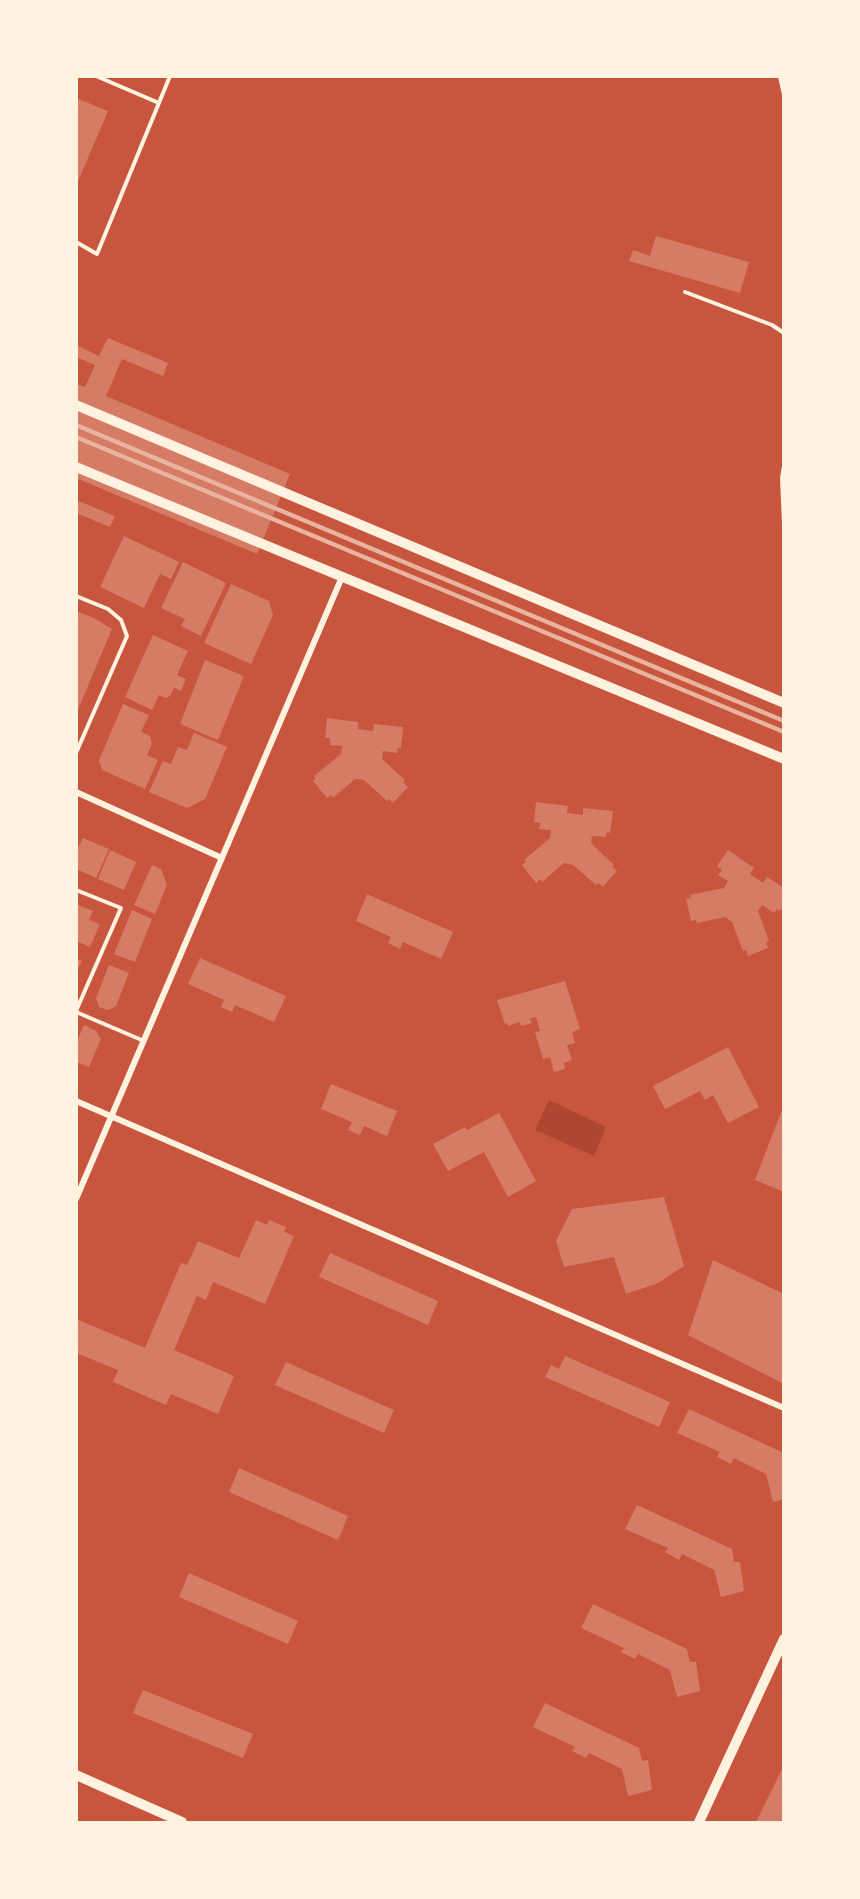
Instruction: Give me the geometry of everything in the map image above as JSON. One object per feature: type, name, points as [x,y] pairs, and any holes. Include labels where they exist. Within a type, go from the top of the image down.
[{"type":"main road","points":[[76,405],[783,703]]},
{"type":"main road","points":[[76,466],[783,759]]},
{"type":"main road","points":[[699,1822],[783,1639]]},
{"type":"main road","points":[[76,1775],[182,1822]]},
{"type":"street","points":[[76,1199],[342,576]]},
{"type":"street","points":[[76,792],[222,858]]},
{"type":"street","points":[[76,1101],[783,1408]]},
{"type":"lane","points":[[96,76],[159,103]]},
{"type":"lane","points":[[76,242],[97,254],[170,76]]},
{"type":"lane","points":[[780,76],[783,95]]},
{"type":"lane","points":[[685,292],[772,325],[783,333]]},
{"type":"lane","points":[[783,466],[783,524]]},
{"type":"lane","points":[[76,596],[108,609],[121,620],[127,636],[76,753]]},
{"type":"lane","points":[[76,890],[121,908],[76,1012],[144,1041]]},
{"type":"shaded area","points":[[549,1100],[606,1127],[594,1156],[535,1130]]},
{"type":"building","points":[[76,98],[108,111],[76,186]]},
{"type":"building","points":[[656,236],[749,262],[740,293],[629,261],[633,250],[650,256]]},
{"type":"building","points":[[108,338],[168,363],[163,376],[122,359],[106,396],[290,474],[257,554],[76,478],[76,384],[85,387],[95,365],[76,357],[76,345],[99,356]]},
{"type":"building","points":[[76,500],[115,516],[110,527],[76,513]]},
{"type":"building","points":[[124,536],[179,562],[171,579],[160,574],[144,608],[100,587]]},
{"type":"building","points":[[183,562],[226,583],[201,636],[181,626],[185,619],[161,608]]},
{"type":"building","points":[[231,584],[269,601],[273,615],[251,664],[204,643]]},
{"type":"building","points":[[76,611],[112,629],[77,712]]},
{"type":"building","points":[[153,635],[188,651],[177,675],[186,679],[181,691],[174,688],[170,696],[166,698],[159,695],[152,710],[125,697]]},
{"type":"building","points":[[205,660],[244,676],[218,740],[180,724]]},
{"type":"building","points":[[123,704],[149,715],[141,732],[150,736],[152,744],[147,755],[158,760],[145,789],[102,770],[99,760]]},
{"type":"building","points":[[327,718],[358,722],[358,729],[373,731],[374,724],[403,727],[401,748],[398,748],[397,753],[383,751],[382,759],[405,780],[403,782],[408,787],[393,803],[389,799],[387,801],[364,780],[355,779],[333,798],[331,795],[327,798],[313,781],[316,778],[314,776],[341,754],[342,746],[330,745],[330,738],[325,738]]},
{"type":"building","points":[[194,733],[227,747],[205,799],[187,808],[149,792],[163,761],[171,764],[178,747],[187,750]]},
{"type":"building","points":[[536,802],[568,806],[567,813],[583,815],[583,808],[613,811],[610,833],[607,832],[606,837],[592,836],[591,843],[614,865],[612,867],[617,871],[603,887],[598,883],[596,885],[573,865],[564,863],[542,882],[540,879],[536,883],[522,865],[526,862],[524,860],[550,838],[551,830],[539,829],[540,823],[534,822]]},
{"type":"building","points":[[83,838],[109,849],[96,878],[76,869],[76,852]]},
{"type":"building","points":[[110,850],[136,862],[124,890],[98,879]]},
{"type":"building","points":[[728,850],[754,868],[750,874],[763,883],[767,877],[784,888],[784,905],[780,911],[777,909],[774,913],[762,905],[758,911],[769,941],[766,942],[768,948],[748,956],[746,950],[743,951],[732,922],[725,917],[697,923],[696,920],[691,921],[686,899],[691,898],[690,895],[724,888],[728,881],[718,875],[722,870],[717,866]]},
{"type":"building","points":[[152,865],[161,869],[167,885],[155,914],[134,905]]},
{"type":"building","points":[[367,894],[453,932],[441,959],[403,942],[400,949],[388,943],[391,937],[356,921]]},
{"type":"building","points":[[76,904],[93,911],[89,920],[100,924],[90,947],[76,941]]},
{"type":"building","points":[[132,910],[152,919],[135,962],[114,954]]},
{"type":"building","points":[[76,958],[82,961],[76,972]]},
{"type":"building","points":[[200,958],[286,996],[274,1022],[235,1005],[232,1012],[221,1007],[224,1000],[188,984]]},
{"type":"building","points":[[109,965],[129,973],[116,1006],[108,1010],[99,1007],[96,998]]},
{"type":"building","points":[[565,981],[580,1029],[572,1032],[575,1043],[567,1045],[572,1060],[564,1063],[565,1069],[554,1072],[550,1057],[543,1059],[535,1032],[540,1031],[536,1017],[530,1019],[532,1023],[521,1026],[519,1022],[508,1026],[507,1023],[505,1024],[497,1000]]},
{"type":"building","points":[[84,1025],[96,1031],[101,1039],[89,1067],[76,1062],[76,1043]]},
{"type":"building","points":[[728,1047],[759,1107],[728,1123],[713,1095],[705,1100],[700,1091],[665,1109],[653,1086]]},
{"type":"building","points":[[331,1084],[397,1111],[387,1136],[364,1126],[360,1135],[348,1130],[352,1122],[321,1109]]},
{"type":"building","points":[[784,1107],[784,1192],[755,1180]]},
{"type":"building","points":[[499,1113],[536,1181],[508,1197],[484,1152],[448,1171],[433,1144]]},
{"type":"building","points":[[664,1197],[684,1266],[658,1283],[626,1294],[614,1257],[564,1267],[556,1241],[572,1209]]},
{"type":"building","points":[[256,1220],[267,1225],[269,1220],[286,1227],[284,1232],[294,1236],[265,1304],[213,1282],[206,1300],[197,1296],[174,1350],[234,1376],[218,1414],[171,1394],[166,1405],[113,1382],[118,1370],[76,1353],[76,1319],[145,1348],[181,1263],[187,1265],[198,1241],[239,1258]]},
{"type":"building","points":[[330,1253],[438,1301],[428,1325],[319,1277]]},
{"type":"building","points":[[713,1260],[784,1294],[784,1384],[688,1335]]},
{"type":"building","points":[[565,1356],[670,1402],[659,1427],[545,1377],[551,1365],[559,1369]]},
{"type":"building","points":[[286,1362],[394,1410],[384,1433],[275,1385]]},
{"type":"building","points":[[689,1409],[784,1453],[784,1499],[773,1502],[766,1474],[734,1458],[731,1464],[717,1457],[720,1452],[677,1433]]},
{"type":"building","points":[[239,1468],[348,1516],[338,1540],[229,1492]]},
{"type":"building","points":[[637,1505],[732,1549],[734,1562],[740,1562],[744,1591],[721,1597],[714,1570],[682,1554],[679,1560],[665,1552],[668,1548],[625,1529]]},
{"type":"building","points":[[189,1573],[298,1621],[288,1644],[179,1597]]},
{"type":"building","points":[[593,1604],[687,1649],[690,1662],[696,1662],[700,1691],[677,1697],[670,1670],[638,1654],[635,1659],[621,1652],[624,1648],[581,1628]]},
{"type":"building","points":[[143,1690],[253,1734],[243,1758],[133,1713]]},
{"type":"building","points":[[545,1703],[639,1748],[642,1761],[648,1760],[652,1790],[628,1796],[622,1769],[589,1753],[586,1758],[572,1751],[575,1747],[533,1727]]},
{"type":"building","points":[[784,1765],[784,1822],[756,1822]]},
{"type":"railway","points":[[76,425],[784,721]]},
{"type":"railway","points":[[76,437],[784,732]]}]
